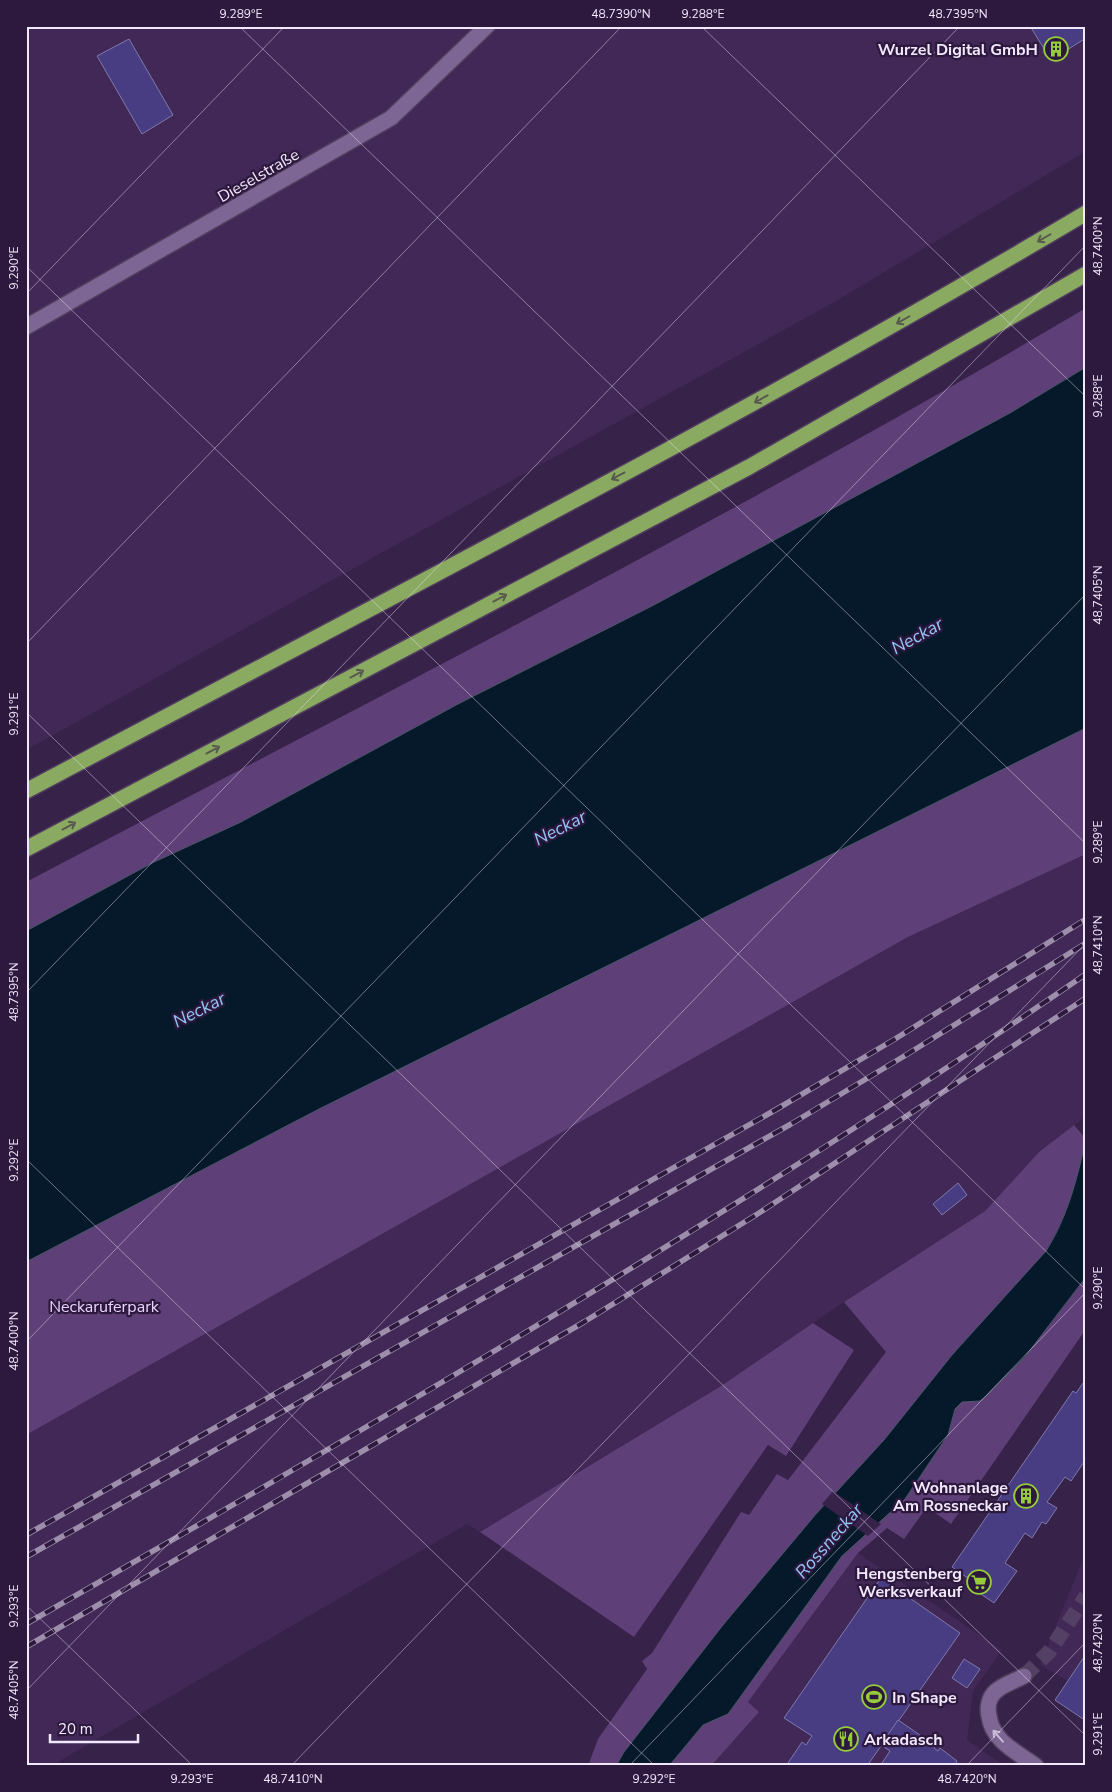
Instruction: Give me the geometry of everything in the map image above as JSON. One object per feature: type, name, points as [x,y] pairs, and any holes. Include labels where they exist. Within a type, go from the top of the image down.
[{"type":"highway","points":[[26,791],[707,429],[887,330],[1086,213]]},
{"type":"highway","points":[[26,849],[749,467],[1086,274]]},
{"type":"street","name":"Dieselstraße","points":[[26,327],[390,118],[487,26]]},
{"type":"street","points":[[1024,1676],[996,1691],[991,1697],[988,1710],[991,1727],[998,1738],[1036,1766]]},
{"type":"shaded area","points":[[26,26],[1086,26],[1086,151],[836,301],[26,750]]},
{"type":"shaded area","points":[[1086,854],[1086,1116],[1039,1152],[985,1211],[844,1302],[721,1386],[480,1532],[467,1524],[51,1766],[26,1766],[26,1435],[908,937]]},
{"type":"shaded area","points":[[1086,1552],[1086,1654],[1068,1681],[1040,1665]]},
{"type":"shaded area","points":[[858,1553],[1002,1650],[973,1691],[967,1740],[1005,1766],[711,1766],[758,1713],[748,1702]]},
{"type":"green space","points":[[1086,308],[1086,367],[1010,413],[652,606],[458,704],[241,822],[152,863],[26,931],[26,882],[559,602],[692,530],[956,384]]},
{"type":"green space","name":"Neckaruferpark","points":[[1086,728],[1086,854],[908,937],[26,1435],[26,1262],[319,1109]]},
{"type":"green space","points":[[1074,1125],[1086,1139],[1066,1211],[1046,1251],[952,1355],[884,1440],[816,1514],[723,1625],[624,1752],[616,1766],[588,1766],[598,1739],[647,1669],[642,1661],[652,1653],[741,1512],[749,1515],[777,1474],[788,1480],[886,1352],[844,1302],[985,1211],[1039,1152]]},
{"type":"green space","points":[[1086,1277],[1086,1329],[951,1524],[927,1507],[904,1539],[887,1528],[858,1553],[748,1702],[759,1712],[711,1766],[669,1766],[703,1725],[728,1714],[842,1556],[905,1499],[948,1435],[955,1409],[962,1402],[980,1401],[1024,1358]]},
{"type":"green space","points":[[813,1323],[854,1350],[786,1456],[768,1445],[634,1637],[480,1532],[721,1386]]},
{"type":"water","name":"Neckar","points":[[1086,367],[1086,728],[319,1109],[26,1262],[26,931],[152,863],[241,822],[458,704],[652,606],[1010,413]]},
{"type":"water","name":"Rossneckar","points":[[1086,1139],[1086,1277],[1024,1358],[980,1401],[962,1402],[955,1409],[948,1435],[905,1499],[842,1556],[728,1714],[703,1725],[669,1766],[616,1766],[624,1752],[723,1625],[816,1514],[884,1440],[952,1355],[1046,1251],[1066,1211]]},
{"type":"pier","points":[[833,1491],[881,1524],[868,1536],[822,1504]]},
{"type":"building","name":"Wurzel Digital GmbH","points":[[1030,26],[1086,26],[1086,38],[1051,60]]},
{"type":"building","points":[[129,39],[173,115],[142,134],[97,56]]},
{"type":"building","points":[[958,1183],[967,1195],[942,1215],[933,1204]]},
{"type":"building","name":"Wohnanlage Am Rossneckar","points":[[1086,1379],[1086,1459],[1071,1481],[1065,1477],[1047,1502],[1057,1508],[1046,1524],[1042,1522],[1032,1538],[1025,1533],[1005,1563],[1017,1571],[994,1603],[972,1588],[975,1583],[952,1567],[1073,1391],[1076,1393]]},
{"type":"building","points":[[881,1578],[960,1633],[867,1766],[786,1766],[802,1742],[806,1745],[812,1736],[784,1718]]},
{"type":"building","points":[[1086,1654],[1086,1721],[1055,1700]]},
{"type":"building","points":[[964,1659],[980,1669],[967,1688],[952,1678]]},
{"type":"building","points":[[898,1720],[936,1746],[934,1748],[938,1751],[940,1748],[957,1761],[956,1763],[960,1765],[961,1763],[965,1766],[880,1766],[890,1751],[881,1745]]},
{"type":"tunnel","points":[[1024,1676],[1049,1652],[1086,1596]]},
{"type":"railway","points":[[26,1535],[777,1109],[895,1039],[1086,919]]},
{"type":"railway","points":[[26,1557],[791,1124],[1086,943]]},
{"type":"railway","points":[[26,1624],[295,1469],[563,1310],[827,1146],[1086,974]]},
{"type":"railway","points":[[26,1647],[584,1322],[759,1213],[1086,998]]},
{"type":"place","name":"Wurzel Digital GmbH","points":[[1056,49]]},
{"type":"place","name":"Wohnanlage Am Rossneckar","points":[[1026,1496]]},
{"type":"place","name":"Hengstenberg Werksverkauf","points":[[979,1582]]},
{"type":"place","name":"In Shape","points":[[874,1697]]},
{"type":"place","name":"Arkadasch","points":[[846,1739]]}]
